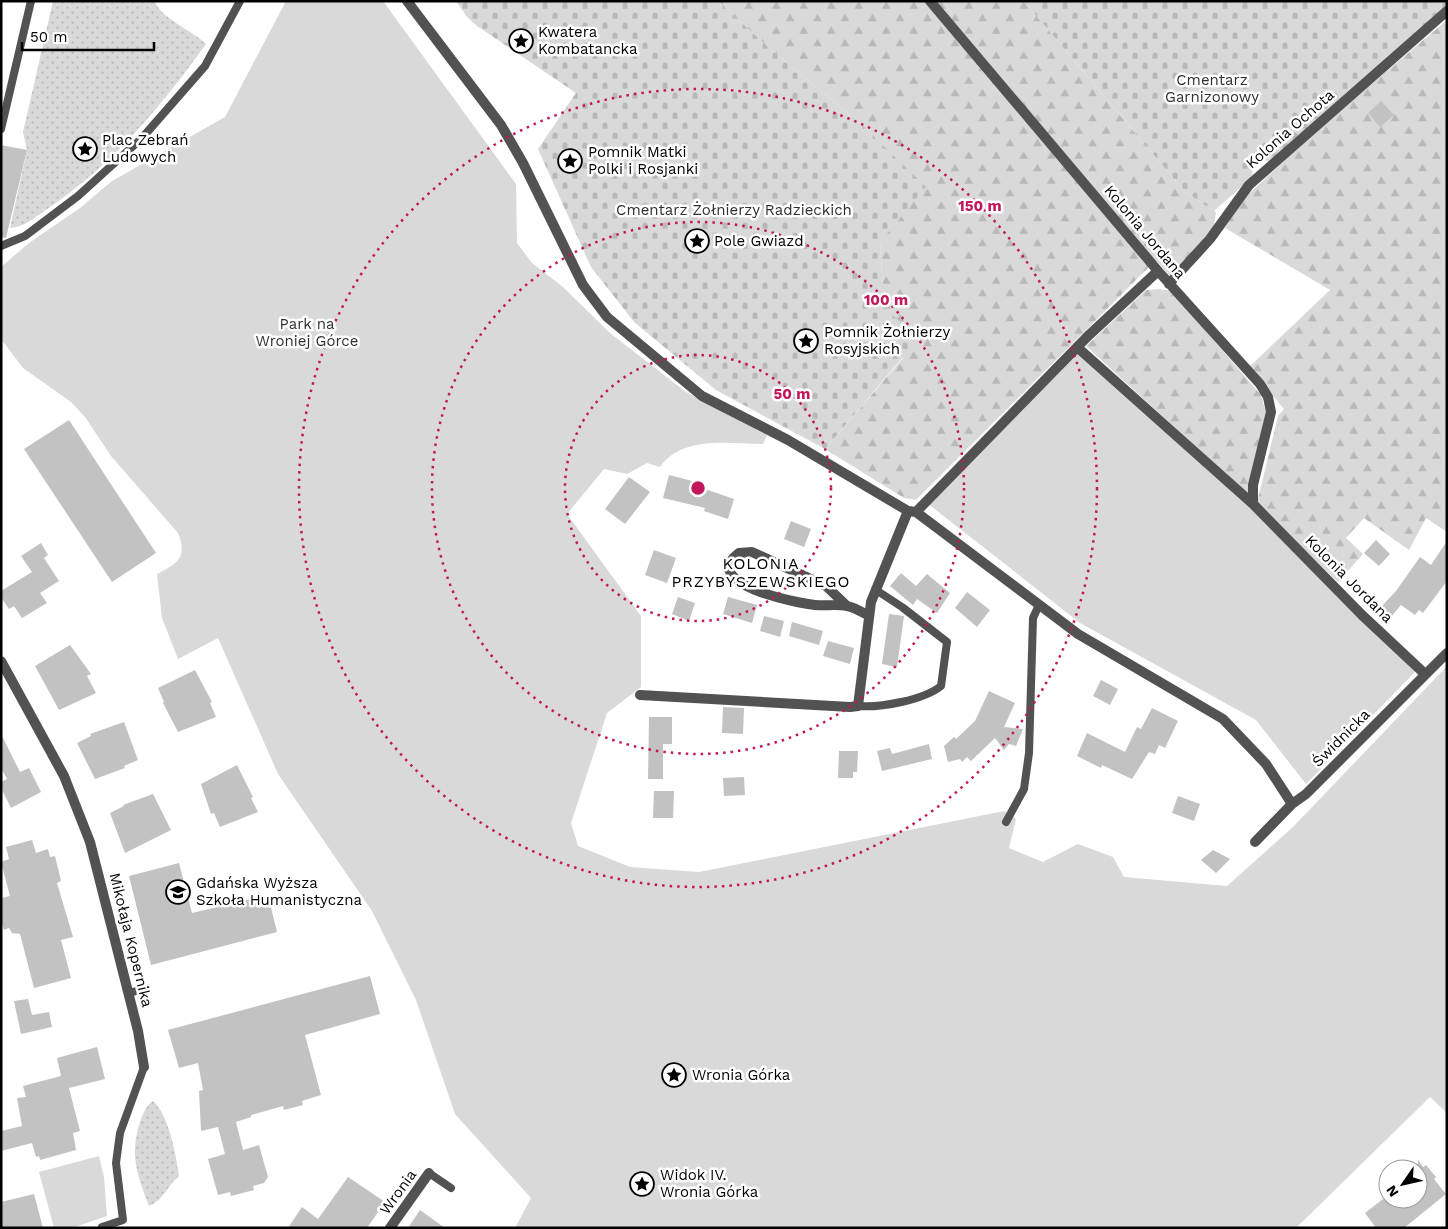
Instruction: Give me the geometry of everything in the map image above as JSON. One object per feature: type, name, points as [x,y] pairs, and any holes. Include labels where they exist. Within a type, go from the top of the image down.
[{"type":"street","points":[[407,1],[501,125],[523,163],[583,285],[607,318],[702,396],[788,440],[912,511],[1078,634],[1223,719],[1266,764],[1292,804]]},
{"type":"street","name":"Kolonia Jordana","points":[[930,1],[1169,284],[1260,384],[1268,397],[1271,412],[1253,485],[1253,504]]},
{"type":"street","name":"Kolonia Ochota","points":[[1169,284],[1210,240],[1249,185],[1447,12]]},
{"type":"street","points":[[640,695],[850,708],[858,706],[868,615],[876,590],[912,511],[1077,347],[1158,271]]},
{"type":"street","name":"Kolonia Jordana","points":[[1077,347],[1253,504],[1362,615],[1426,674]]},
{"type":"street","points":[[847,606],[815,605],[750,588],[735,580],[730,568],[731,562],[739,553],[752,552],[826,586],[847,606],[868,615]]},
{"type":"street","name":"Świdnicka","points":[[1255,842],[1292,804],[1306,794],[1447,653]]},
{"type":"street","name":"Mikołaja Kopernika","points":[[1,661],[64,776],[90,842],[129,993],[144,1068]]},
{"type":"street","name":"Wronia","points":[[390,1228],[429,1174]]},
{"type":"lane","points":[[1,129],[31,1]]},
{"type":"lane","points":[[1,246],[25,236],[78,196],[142,138],[205,66],[240,1]]},
{"type":"lane","points":[[858,706],[867,707],[906,701],[932,694],[941,686],[948,642],[876,590]]},
{"type":"lane","points":[[1006,822],[1024,789],[1029,753],[1033,618],[1039,605]]},
{"type":"lane","points":[[129,993],[146,988]]},
{"type":"lane","name":"Mikołaja Kopernika","points":[[102,1227],[123,1220],[116,1163],[120,1133],[144,1068]]},
{"type":"lane","points":[[429,1174],[451,1188]]},
{"type":"green space","points":[[53,1],[155,1],[163,13],[206,44],[153,112],[92,175],[33,219],[10,228],[27,150],[23,132]]},
{"type":"green space","name":"Park na Wroniej Górce","points":[[286,1],[383,1],[516,184],[517,243],[532,263],[563,287],[610,333],[686,392],[767,435],[763,444],[721,443],[693,446],[681,450],[670,457],[660,467],[647,463],[627,474],[604,469],[567,514],[641,616],[641,687],[607,713],[571,823],[578,846],[630,867],[699,872],[1004,811],[1016,819],[1009,848],[1043,862],[1078,844],[1113,857],[1124,877],[1227,886],[1293,827],[1447,666],[1447,1113],[1430,1097],[1296,1228],[515,1228],[531,1198],[455,1114],[416,1000],[372,911],[278,774],[218,638],[178,659],[162,618],[157,574],[170,567],[179,559],[182,548],[178,533],[111,456],[85,417],[71,402],[23,368],[1,339],[1,267],[29,243],[80,208],[112,181],[225,117]]},
{"type":"green space","name":"Cmentarz Żołnierzy Radzieckich","points":[[456,1],[718,1],[766,45],[863,126],[926,187],[880,242],[884,308],[919,338],[825,449],[716,390],[634,322],[591,267],[538,149],[576,93],[477,26],[467,17]]},
{"type":"green space","points":[[718,1],[1024,1],[1184,191],[1216,212],[1214,227],[1176,272],[1170,276],[1157,261],[1151,265],[916,500],[904,498],[825,449],[903,358],[884,308],[880,242],[863,126],[766,45]]},
{"type":"green space","name":"Cmentarz Garnizonowy","points":[[1024,1],[1447,1],[1447,8],[1272,161],[1261,160],[1254,167],[1251,178],[1214,211],[1184,191]]},
{"type":"green space","points":[[1447,20],[1447,532],[1426,518],[1409,550],[1364,518],[1346,538],[1363,554],[1338,582],[1257,503],[1278,416],[1284,409],[1249,367],[1330,290],[1225,228],[1242,200],[1323,125]]},
{"type":"green space","points":[[1159,289],[1171,291],[1261,395],[1266,413],[1248,495],[1086,346],[1146,290]]},
{"type":"green space","points":[[1078,352],[1243,501],[1416,671],[1306,784],[1256,720],[1080,623],[927,503]]},
{"type":"green space","points":[[153,1101],[159,1107],[167,1125],[174,1147],[179,1176],[162,1197],[149,1206],[138,1175],[135,1150],[141,1118],[148,1105]]},
{"type":"green space","points":[[99,1156],[104,1177],[107,1216],[72,1228],[54,1228],[39,1172]]},
{"type":"building","points":[[1381,101],[1394,115],[1380,127],[1368,113]]},
{"type":"building","points":[[1,145],[27,150],[6,238],[1,237]]},
{"type":"building","points":[[69,420],[156,553],[112,582],[24,449]]},
{"type":"building","points":[[669,475],[700,483],[699,487],[734,499],[728,519],[704,511],[705,508],[663,498]]},
{"type":"building","points":[[629,477],[650,492],[625,524],[605,509]]},
{"type":"building","points":[[791,521],[811,529],[804,547],[784,539]]},
{"type":"building","points":[[1376,540],[1390,554],[1379,566],[1364,553]]},
{"type":"building","points":[[1447,541],[1447,581],[1423,613],[1419,610],[1415,615],[1401,605],[1392,616],[1381,607],[1396,591],[1420,557],[1431,565]]},
{"type":"building","points":[[41,543],[48,555],[44,558],[59,581],[40,593],[47,603],[22,618],[14,606],[9,609],[1,597],[1,591],[32,572],[21,556]]},
{"type":"building","points":[[654,550],[676,558],[667,583],[645,575]]},
{"type":"building","points":[[901,573],[916,586],[927,574],[950,593],[937,613],[917,599],[913,605],[890,586]]},
{"type":"building","points":[[967,592],[990,610],[977,627],[955,608]]},
{"type":"building","points":[[678,597],[695,603],[689,621],[672,614]]},
{"type":"building","points":[[728,597],[757,605],[752,623],[723,614]]},
{"type":"building","points":[[889,614],[904,616],[897,667],[882,664]]},
{"type":"building","points":[[764,616],[784,621],[780,637],[760,631]]},
{"type":"building","points":[[792,622],[823,631],[819,645],[789,636]]},
{"type":"building","points":[[828,641],[854,648],[850,664],[823,656]]},
{"type":"building","points":[[70,645],[91,674],[87,676],[96,693],[59,710],[35,666]]},
{"type":"building","points":[[195,670],[212,702],[210,703],[216,717],[178,732],[163,703],[158,688]]},
{"type":"building","points":[[1101,680],[1118,689],[1110,705],[1093,696]]},
{"type":"building","points":[[989,691],[1015,703],[1004,727],[1023,729],[1016,746],[1009,744],[1004,750],[995,738],[971,761],[967,757],[962,762],[960,759],[948,762],[944,746],[954,737],[956,739],[975,721]]},
{"type":"building","points":[[723,707],[744,708],[743,734],[722,733]]},
{"type":"building","points":[[1152,708],[1178,721],[1165,748],[1159,745],[1155,754],[1149,752],[1132,779],[1102,765],[1101,768],[1077,756],[1087,733],[1125,752],[1137,727],[1141,729]]},
{"type":"building","points":[[649,717],[672,717],[672,744],[663,744],[663,779],[648,779]]},
{"type":"building","points":[[124,722],[138,760],[124,766],[125,768],[95,779],[77,743],[91,736],[90,734]]},
{"type":"building","points":[[1,734],[20,772],[29,768],[41,792],[11,808],[1,788],[1,782],[7,779],[1,768]]},
{"type":"building","points":[[929,744],[932,759],[882,771],[877,751],[890,748],[892,754]]},
{"type":"building","points":[[839,751],[858,751],[857,772],[853,772],[853,778],[838,778]]},
{"type":"building","points":[[237,765],[253,797],[251,798],[258,812],[220,827],[214,813],[211,814],[201,784]]},
{"type":"building","points":[[744,777],[745,795],[724,796],[723,778]]},
{"type":"building","points":[[654,791],[674,791],[673,818],[653,818]]},
{"type":"building","points":[[153,794],[171,830],[125,853],[110,813],[123,805]]},
{"type":"building","points":[[1178,796],[1200,804],[1194,821],[1172,813]]},
{"type":"building","points":[[32,840],[36,853],[48,849],[50,857],[55,856],[61,881],[57,883],[73,937],[61,940],[71,978],[34,988],[20,934],[12,933],[9,928],[4,930],[1,920],[1,898],[10,896],[1,862],[9,859],[6,847]]},
{"type":"building","points":[[1213,850],[1230,859],[1216,873],[1201,860]]},
{"type":"building","points":[[179,863],[192,913],[268,895],[277,932],[151,965],[129,876]]},
{"type":"building","points":[[370,976],[380,1014],[305,1035],[321,1095],[302,1101],[303,1105],[284,1110],[283,1106],[251,1115],[251,1117],[236,1122],[243,1150],[259,1145],[268,1177],[264,1183],[253,1186],[254,1190],[231,1196],[230,1192],[218,1195],[208,1159],[225,1154],[218,1127],[201,1131],[199,1091],[203,1090],[198,1063],[179,1068],[168,1030]]},
{"type":"building","points":[[28,999],[32,1015],[49,1012],[52,1027],[21,1034],[14,1001]]},
{"type":"building","points":[[97,1047],[105,1079],[69,1088],[80,1131],[73,1133],[76,1150],[40,1160],[39,1156],[36,1157],[32,1143],[1,1151],[1,1131],[22,1126],[17,1098],[26,1097],[23,1086],[61,1076],[57,1058]]},
{"type":"building","points":[[1428,1167],[1436,1177],[1434,1179],[1446,1194],[1428,1209]]},
{"type":"building","points":[[348,1177],[385,1202],[367,1228],[288,1228],[302,1207],[318,1219]]},
{"type":"building","points":[[34,1194],[43,1228],[1,1228],[1,1202]]},
{"type":"building","points":[[1378,1203],[1378,1209],[1427,1209],[1404,1228],[1376,1228],[1365,1213]]},
{"type":"building","points":[[420,1210],[445,1228],[408,1228]]},
{"type":"place","name":"Kwatera Kombatancka","points":[[521,41]]},
{"type":"place","name":"Plac Zebrań Ludowych","points":[[85,149]]},
{"type":"place","name":"Pomnik Matki Polki i Rosjanki","points":[[570,161]]},
{"type":"place","name":"Pole Gwiazd","points":[[697,241]]},
{"type":"place","name":"Pomnik Żołnierzy Rosyjskich","points":[[806,341]]},
{"type":"place","name":"Gdańska Wyższa Szkoła Humanistyczna","points":[[178,892]]},
{"type":"place","name":"Wronia Górka","points":[[674,1075]]},
{"type":"place","name":"Widok IV. Wronia Górka","points":[[642,1184]]},
{"type":"district","name":"KOLONIA PRZYBYSZEWSKIEGO","points":[[761,572]]}]
